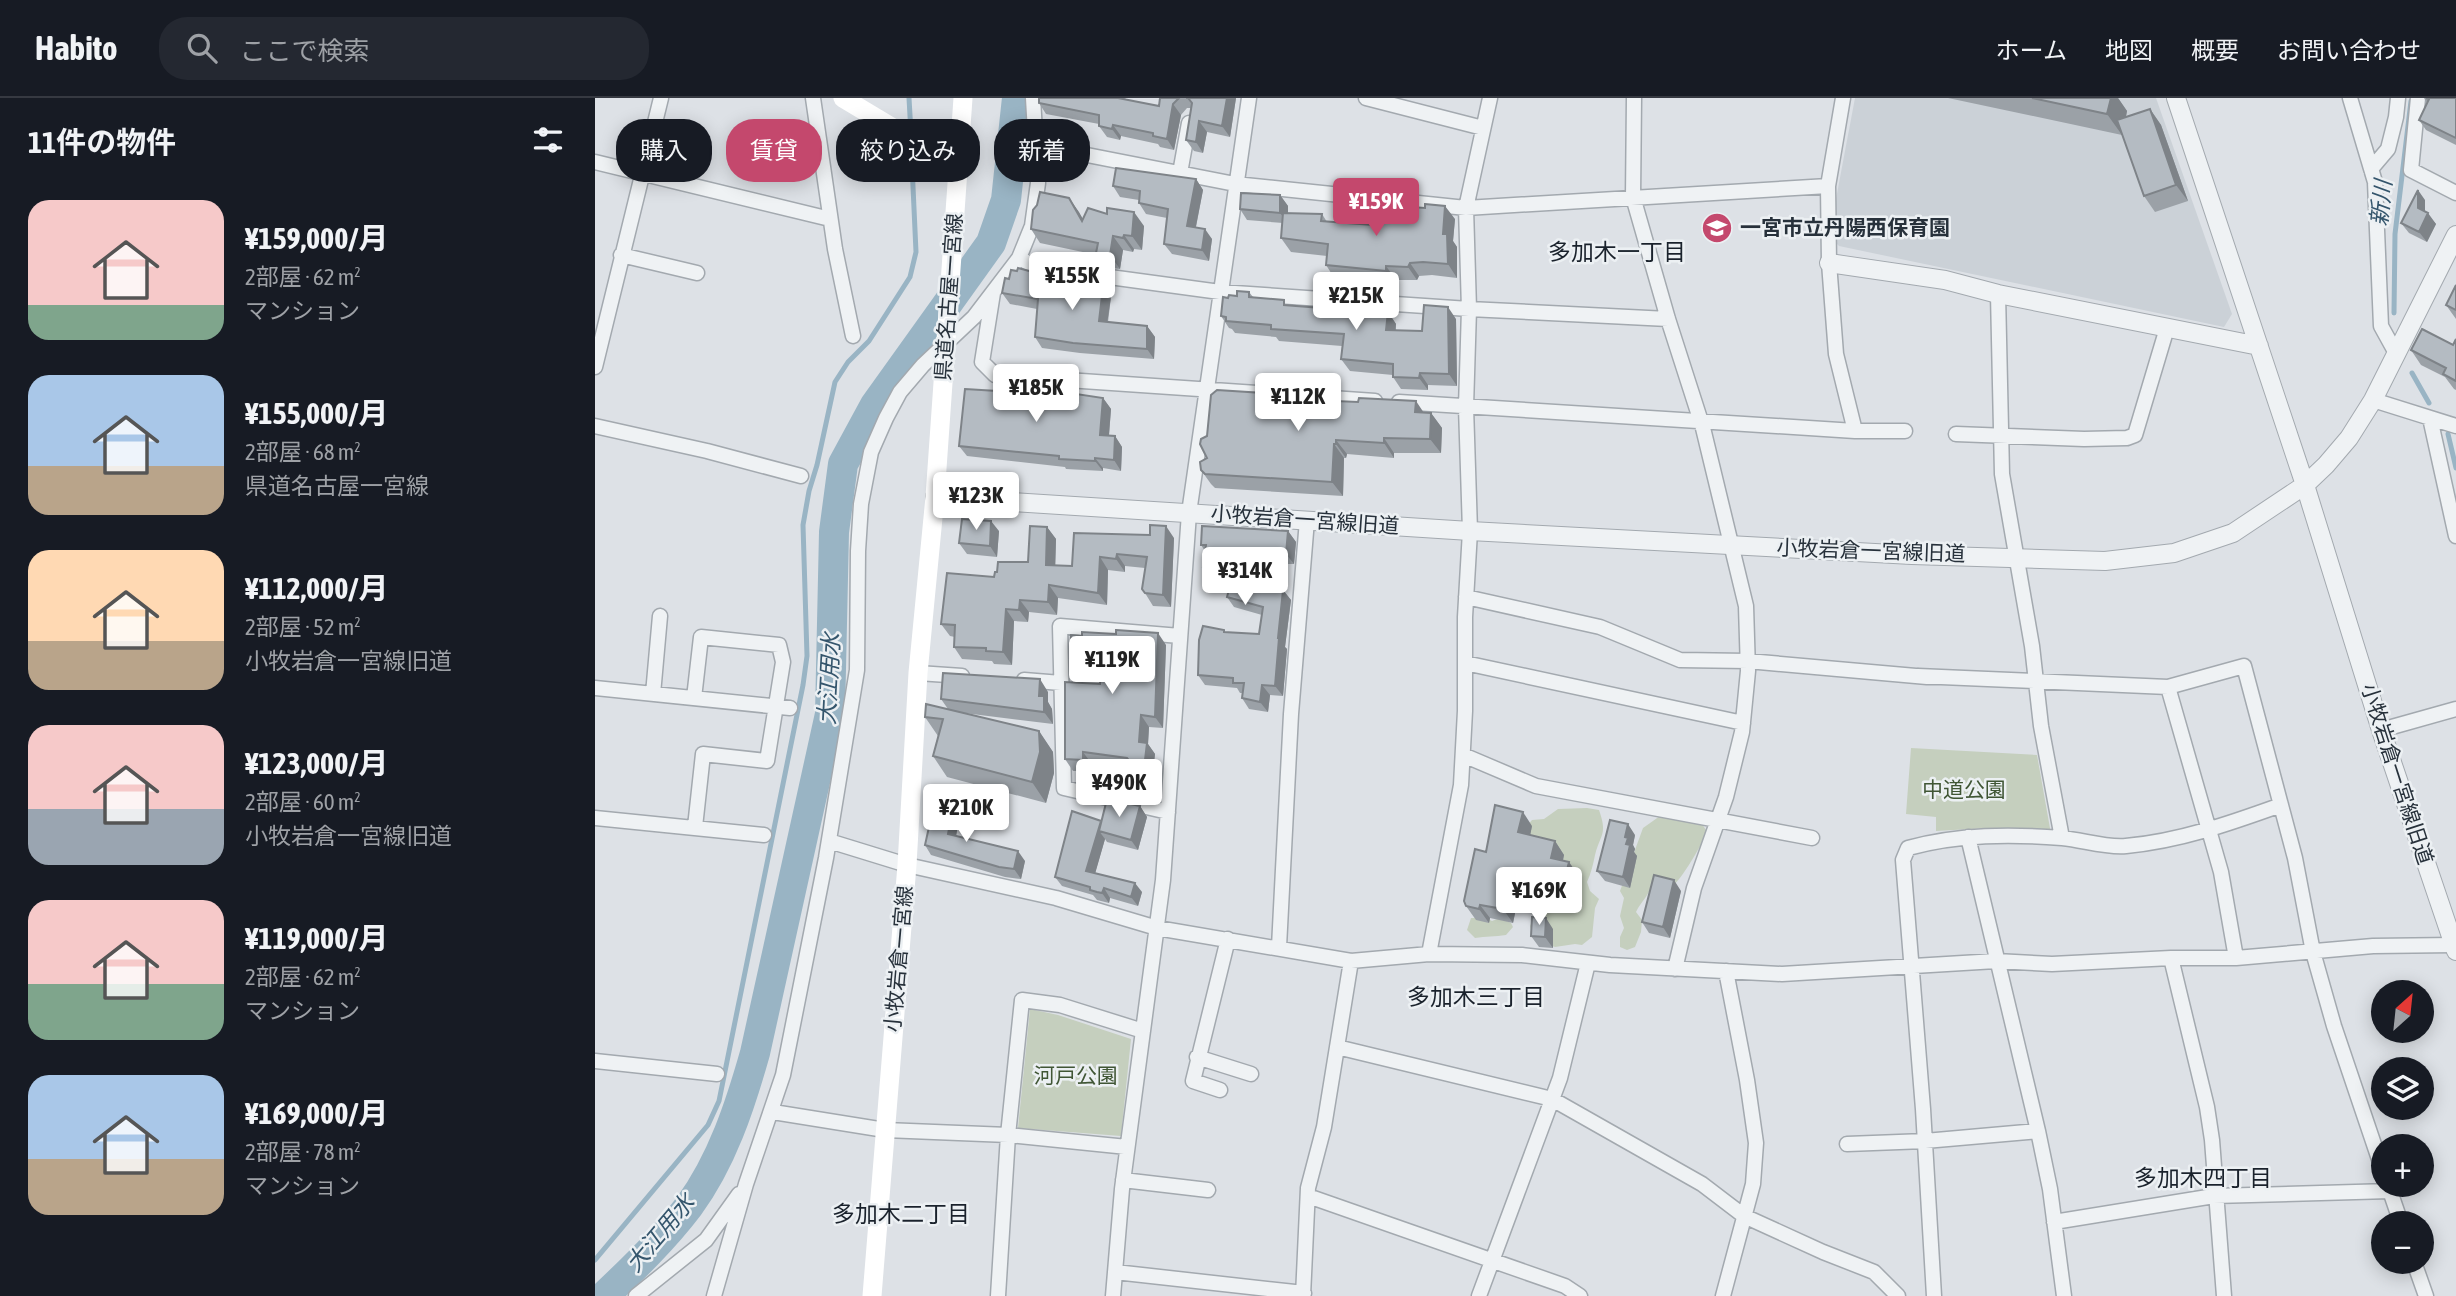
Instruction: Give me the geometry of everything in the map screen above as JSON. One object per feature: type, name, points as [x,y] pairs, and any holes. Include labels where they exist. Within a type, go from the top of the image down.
[{"type":"main road","points":[[843,98],[877,119]]},
{"type":"main road","name":"県道名古屋一宮線","points":[[961,119],[963,98]]},
{"type":"main road","name":"県道名古屋一宮線","points":[[935,496],[957,182]]},
{"type":"main road","name":"小牧岩倉一宮線","points":[[872,1296],[907,864],[918,673],[935,496]]},
{"type":"street","points":[[656,119],[661,98]]},
{"type":"street","points":[[813,98],[830,219],[853,336]]},
{"type":"street","points":[[1033,98],[1034,119]]},
{"type":"street","points":[[1113,1296],[1123,1180],[1157,928],[1189,513],[1249,98]]},
{"type":"street","points":[[1366,98],[1483,128]]},
{"type":"street","points":[[1429,954],[1461,785],[1470,531],[1466,407],[1469,309],[1466,208],[1490,98]]},
{"type":"street","points":[[1635,98],[1633,197],[1668,319],[1701,420],[1746,606],[1748,661],[1743,723],[1719,820],[1694,888],[1675,969]]},
{"type":"street","points":[[1843,98],[1828,186],[1829,262],[1836,354],[1855,430]]},
{"type":"street","points":[[2176,98],[2305,485],[2349,438],[2373,400],[2456,235]]},
{"type":"street","points":[[2350,98],[2375,182],[2381,326],[2397,355]]},
{"type":"street","points":[[2371,169],[2388,149],[2398,98]]},
{"type":"street","points":[[2418,98],[2411,170],[2456,193]]},
{"type":"street","points":[[1180,173],[1191,117]]},
{"type":"street","points":[[1090,156],[1235,184],[1466,208],[1828,186]]},
{"type":"street","points":[[595,162],[616,167]]},
{"type":"street","points":[[595,368],[640,182]]},
{"type":"street","points":[[679,182],[830,219]]},
{"type":"street","points":[[714,1296],[746,1184],[783,1075],[829,841],[857,670],[860,504],[871,452],[900,392],[946,339],[974,317],[1019,258],[1032,226],[1038,182]]},
{"type":"street","points":[[621,255],[697,273]]},
{"type":"street","points":[[1019,258],[1036,267],[1220,292],[1668,319]]},
{"type":"street","points":[[1829,262],[1919,275],[1998,294],[2259,346]]},
{"type":"street","points":[[993,293],[982,362],[995,375],[1466,407],[1905,431]]},
{"type":"street","points":[[1998,294],[2002,474],[2032,646],[2041,726],[2062,838]]},
{"type":"street","points":[[1956,434],[2084,439],[2127,438],[2135,435],[2167,328]]},
{"type":"street","points":[[2373,400],[2456,426]]},
{"type":"street","points":[[2430,418],[2456,536]]},
{"type":"street","points":[[595,426],[707,451],[801,476]]},
{"type":"street","name":"小牧岩倉一宮線旧道","points":[[935,496],[1470,531],[1912,555],[2105,561],[2174,553],[2233,533],[2305,485],[2381,730],[2455,947]]},
{"type":"street","points":[[1279,947],[1291,714],[1307,520]]},
{"type":"street","points":[[1467,597],[1600,626],[1680,660],[1748,661],[2036,683],[2168,687],[2244,666],[2295,858],[2313,952],[2334,1026],[2371,1135]]},
{"type":"street","points":[[653,694],[660,616]]},
{"type":"street","points":[[1168,812],[1064,788],[1060,626],[1180,636]]},
{"type":"street","points":[[694,698],[701,637],[779,645],[783,662],[784,708],[767,761],[703,754],[695,827]]},
{"type":"street","points":[[1465,663],[1743,723]]},
{"type":"street","points":[[918,673],[983,677]]},
{"type":"street","points":[[1009,679],[1061,683]]},
{"type":"street","points":[[2168,687],[2221,872],[2236,958]]},
{"type":"street","points":[[595,688],[784,708]]},
{"type":"street","points":[[2381,730],[2456,709]]},
{"type":"street","points":[[1463,755],[1537,786],[1812,838]]},
{"type":"street","points":[[1934,1296],[1903,860],[1908,848],[1929,842],[1988,835],[2062,838],[2124,846],[2209,831],[2281,805]]},
{"type":"street","points":[[595,818],[764,835]]},
{"type":"street","points":[[1968,837],[2038,1131],[2064,1296]]},
{"type":"street","points":[[829,841],[907,864],[1056,898],[1157,928],[1351,961],[1429,954],[1522,955],[1675,969],[1782,974],[1996,961],[2052,964],[2171,958],[2236,958],[2373,946],[2455,947]]},
{"type":"street","points":[[1220,1090],[1193,1081],[1228,939]]},
{"type":"street","points":[[2171,958],[2207,1107],[2224,1296]]},
{"type":"street","points":[[1115,1272],[1303,1294],[1308,1196],[1324,1127],[1351,961]]},
{"type":"street","points":[[1479,1296],[1560,1078],[1588,962]]},
{"type":"street","points":[[1723,1296],[1753,1184],[1756,1143],[1726,971]]},
{"type":"street","points":[[998,1296],[1008,1135],[1023,1000],[1060,1005],[1143,1031]]},
{"type":"street","points":[[1338,1047],[1552,1099],[1702,1184],[1744,1216],[1874,1272],[1898,1296]]},
{"type":"street","points":[[1197,1058],[1251,1074]]},
{"type":"street","points":[[595,1061],[717,1074]]},
{"type":"street","points":[[772,1112],[885,1130],[1008,1135],[1128,1147]]},
{"type":"street","points":[[1847,1144],[1925,1141],[2038,1131]]},
{"type":"street","points":[[1123,1180],[1208,1190]]},
{"type":"street","points":[[636,1296],[706,1240],[746,1184]]},
{"type":"street","points":[[2054,1222],[2214,1196],[2371,1189]]},
{"type":"street","points":[[1308,1196],[1492,1259],[1565,1286],[1580,1296]]},
{"type":"street","points":[[2418,1274],[2426,1296]]},
{"type":"shaded area","points":[[1855,98],[2156,98],[2232,314],[2224,327],[1839,246],[1829,236]]},
{"type":"green space","name":"中道公園","points":[[1911,748],[2037,755],[2051,834],[1988,828],[1936,831],[1936,817],[1906,814]]},
{"type":"green space","points":[[1558,809],[1599,810],[1603,825],[1587,882],[1590,891],[1599,899],[1595,908],[1592,937],[1582,945],[1555,947],[1534,939],[1530,926],[1535,916],[1530,912],[1537,893],[1562,892],[1572,888],[1580,884],[1580,874],[1574,867],[1560,864],[1524,842],[1526,827],[1532,820],[1544,819]]},
{"type":"green space","points":[[1660,816],[1700,821],[1708,833],[1676,883],[1671,887],[1651,882],[1648,894],[1636,912],[1642,920],[1641,932],[1635,947],[1627,950],[1620,947],[1624,928],[1620,916],[1624,898],[1620,891],[1643,828]]},
{"type":"green space","points":[[1471,918],[1486,918],[1492,921],[1500,918],[1511,923],[1513,927],[1506,935],[1475,938],[1467,930]]},
{"type":"green space","name":"河戸公園","points":[[1030,1009],[1058,1015],[1131,1039],[1121,1136],[1018,1128]]},
{"type":"building","points":[[1039,98],[1118,98],[1159,106],[1160,98],[1179,98],[1173,104],[1167,139],[1153,136],[1153,133],[1113,125],[1112,129],[1099,126],[1099,115],[1039,103]]},
{"type":"building","points":[[1188,98],[1227,98],[1222,126],[1199,121],[1196,142],[1186,140],[1192,103]]},
{"type":"building","points":[[2032,98],[2111,98],[2107,114]]},
{"type":"building","points":[[2426,98],[2456,98],[2456,138],[2419,120],[2429,99]]},
{"type":"building","points":[[2150,109],[2176,185],[2144,196],[2117,120]]},
{"type":"building","points":[[1116,168],[1196,179],[1187,226],[1205,229],[1202,250],[1164,244],[1168,209],[1139,203],[1140,191],[1113,186]]},
{"type":"building","points":[[2418,190],[2418,208],[2428,213],[2419,232],[2401,223]]},
{"type":"building","points":[[1040,192],[1069,198],[1082,221],[1088,208],[1107,214],[1107,208],[1134,212],[1132,236],[1113,236],[1110,255],[1096,253],[1098,243],[1031,229],[1033,210]]},
{"type":"building","points":[[1241,193],[1280,195],[1280,213],[1240,209]]},
{"type":"building","points":[[1425,204],[1445,206],[1443,234],[1447,234],[1448,264],[1410,263],[1408,267],[1386,266],[1386,271],[1326,265],[1328,244],[1281,238],[1283,213],[1322,214],[1321,221],[1372,225],[1372,216],[1383,215],[1383,205],[1425,208]]},
{"type":"building","points":[[1018,268],[1033,272],[1032,275],[1103,287],[1099,321],[1147,326],[1147,349],[1035,337],[1038,299],[1002,293],[1005,278],[1009,279],[1011,270],[1017,271]]},
{"type":"building","points":[[2456,285],[2456,310],[2446,305]]},
{"type":"building","points":[[1237,291],[1249,292],[1249,297],[1284,300],[1284,305],[1347,310],[1361,307],[1388,312],[1386,330],[1422,331],[1424,305],[1448,307],[1449,374],[1420,373],[1419,378],[1393,377],[1393,364],[1341,359],[1344,334],[1271,329],[1271,325],[1226,321],[1226,317],[1221,316],[1223,297],[1237,296]]},
{"type":"building","points":[[2422,329],[2453,345],[2456,339],[2456,381],[2443,374],[2446,368],[2411,350]]},
{"type":"building","points":[[965,389],[1070,393],[1103,398],[1100,435],[1115,436],[1114,460],[1059,459],[1059,456],[959,446]]},
{"type":"building","points":[[1217,390],[1263,393],[1261,398],[1358,402],[1359,398],[1416,401],[1415,412],[1431,413],[1430,439],[1384,438],[1384,443],[1336,440],[1332,482],[1205,474],[1201,470],[1200,462],[1207,458],[1200,444],[1201,439],[1207,436],[1211,395]]},
{"type":"building","points":[[962,519],[991,521],[990,546],[959,543]]},
{"type":"building","points":[[1150,525],[1166,526],[1163,595],[1145,593],[1142,589],[1147,557],[1117,554],[1116,559],[1100,557],[1098,593],[1049,585],[1048,602],[1020,600],[1019,610],[1006,609],[1003,652],[986,651],[986,648],[954,647],[955,625],[941,624],[947,573],[994,577],[998,562],[1028,562],[1030,526],[1047,527],[1046,565],[1072,566],[1074,533],[1150,535]]},
{"type":"building","points":[[1202,526],[1288,531],[1286,554],[1280,553],[1268,585],[1283,590],[1275,686],[1262,685],[1260,702],[1242,698],[1244,683],[1233,683],[1233,678],[1198,675],[1199,640],[1203,626],[1224,632],[1259,634],[1263,607],[1227,597],[1234,570],[1203,567],[1206,545],[1201,545]]},
{"type":"building","points":[[1116,630],[1158,633],[1155,717],[1141,715],[1139,742],[1147,743],[1145,760],[1150,766],[1139,773],[1127,758],[1083,752],[1083,760],[1065,759],[1065,682],[1100,684],[1102,660],[1070,658],[1071,635],[1082,636],[1082,632],[1116,634]]},
{"type":"building","points":[[943,673],[1040,679],[1039,696],[1044,696],[1044,712],[941,699]]},
{"type":"building","points":[[926,704],[1039,731],[1040,752],[1032,782],[933,756],[943,719],[925,717]]},
{"type":"building","points":[[1107,799],[1140,806],[1131,840],[1099,831]]},
{"type":"building","points":[[1495,805],[1523,812],[1518,832],[1555,841],[1551,858],[1569,862],[1564,882],[1511,871],[1503,909],[1480,905],[1479,909],[1466,906],[1464,901],[1475,849],[1486,852]]},
{"type":"building","points":[[933,809],[952,814],[948,834],[1018,851],[1014,869],[925,845]]},
{"type":"building","points":[[1072,811],[1101,821],[1086,871],[1135,883],[1131,897],[1104,888],[1102,893],[1097,892],[1090,890],[1090,887],[1055,877]]},
{"type":"building","points":[[1610,820],[1628,824],[1625,837],[1628,838],[1626,844],[1630,845],[1623,877],[1597,871]]},
{"type":"building","points":[[1654,875],[1674,880],[1663,927],[1642,922]]},
{"type":"building","points":[[1532,917],[1546,918],[1545,937],[1531,936]]},
{"type":"waterway","points":[[909,98],[910,119]]},
{"type":"waterway","name":"大江用水","points":[[604,1296],[659,1242],[689,1206],[711,1171],[736,1113],[755,1053],[830,714],[834,532],[843,464],[875,405],[991,243],[1006,200],[1017,98]]},
{"type":"waterway","name":"新川","points":[[2394,313],[2395,234],[2411,101]]},
{"type":"waterway","points":[[595,1260],[708,1125],[719,1101],[803,685],[807,656],[803,525],[809,491],[835,382],[848,362],[869,341],[910,277],[916,252],[913,182]]},
{"type":"waterway","name":"新川","points":[[2412,373],[2429,403]]},
{"type":"waterway","name":"新川","points":[[2448,434],[2456,468]]},
{"type":"place","name":"一宮市立丹陽西保育園","points":[[1717,228]]},
{"type":"district","name":"多加木一丁目","points":[[1617,252]]},
{"type":"district","name":"多加木三丁目","points":[[1476,997]]},
{"type":"district","name":"多加木四丁目","points":[[2203,1178]]},
{"type":"district","name":"多加木二丁目","points":[[901,1214]]}]
